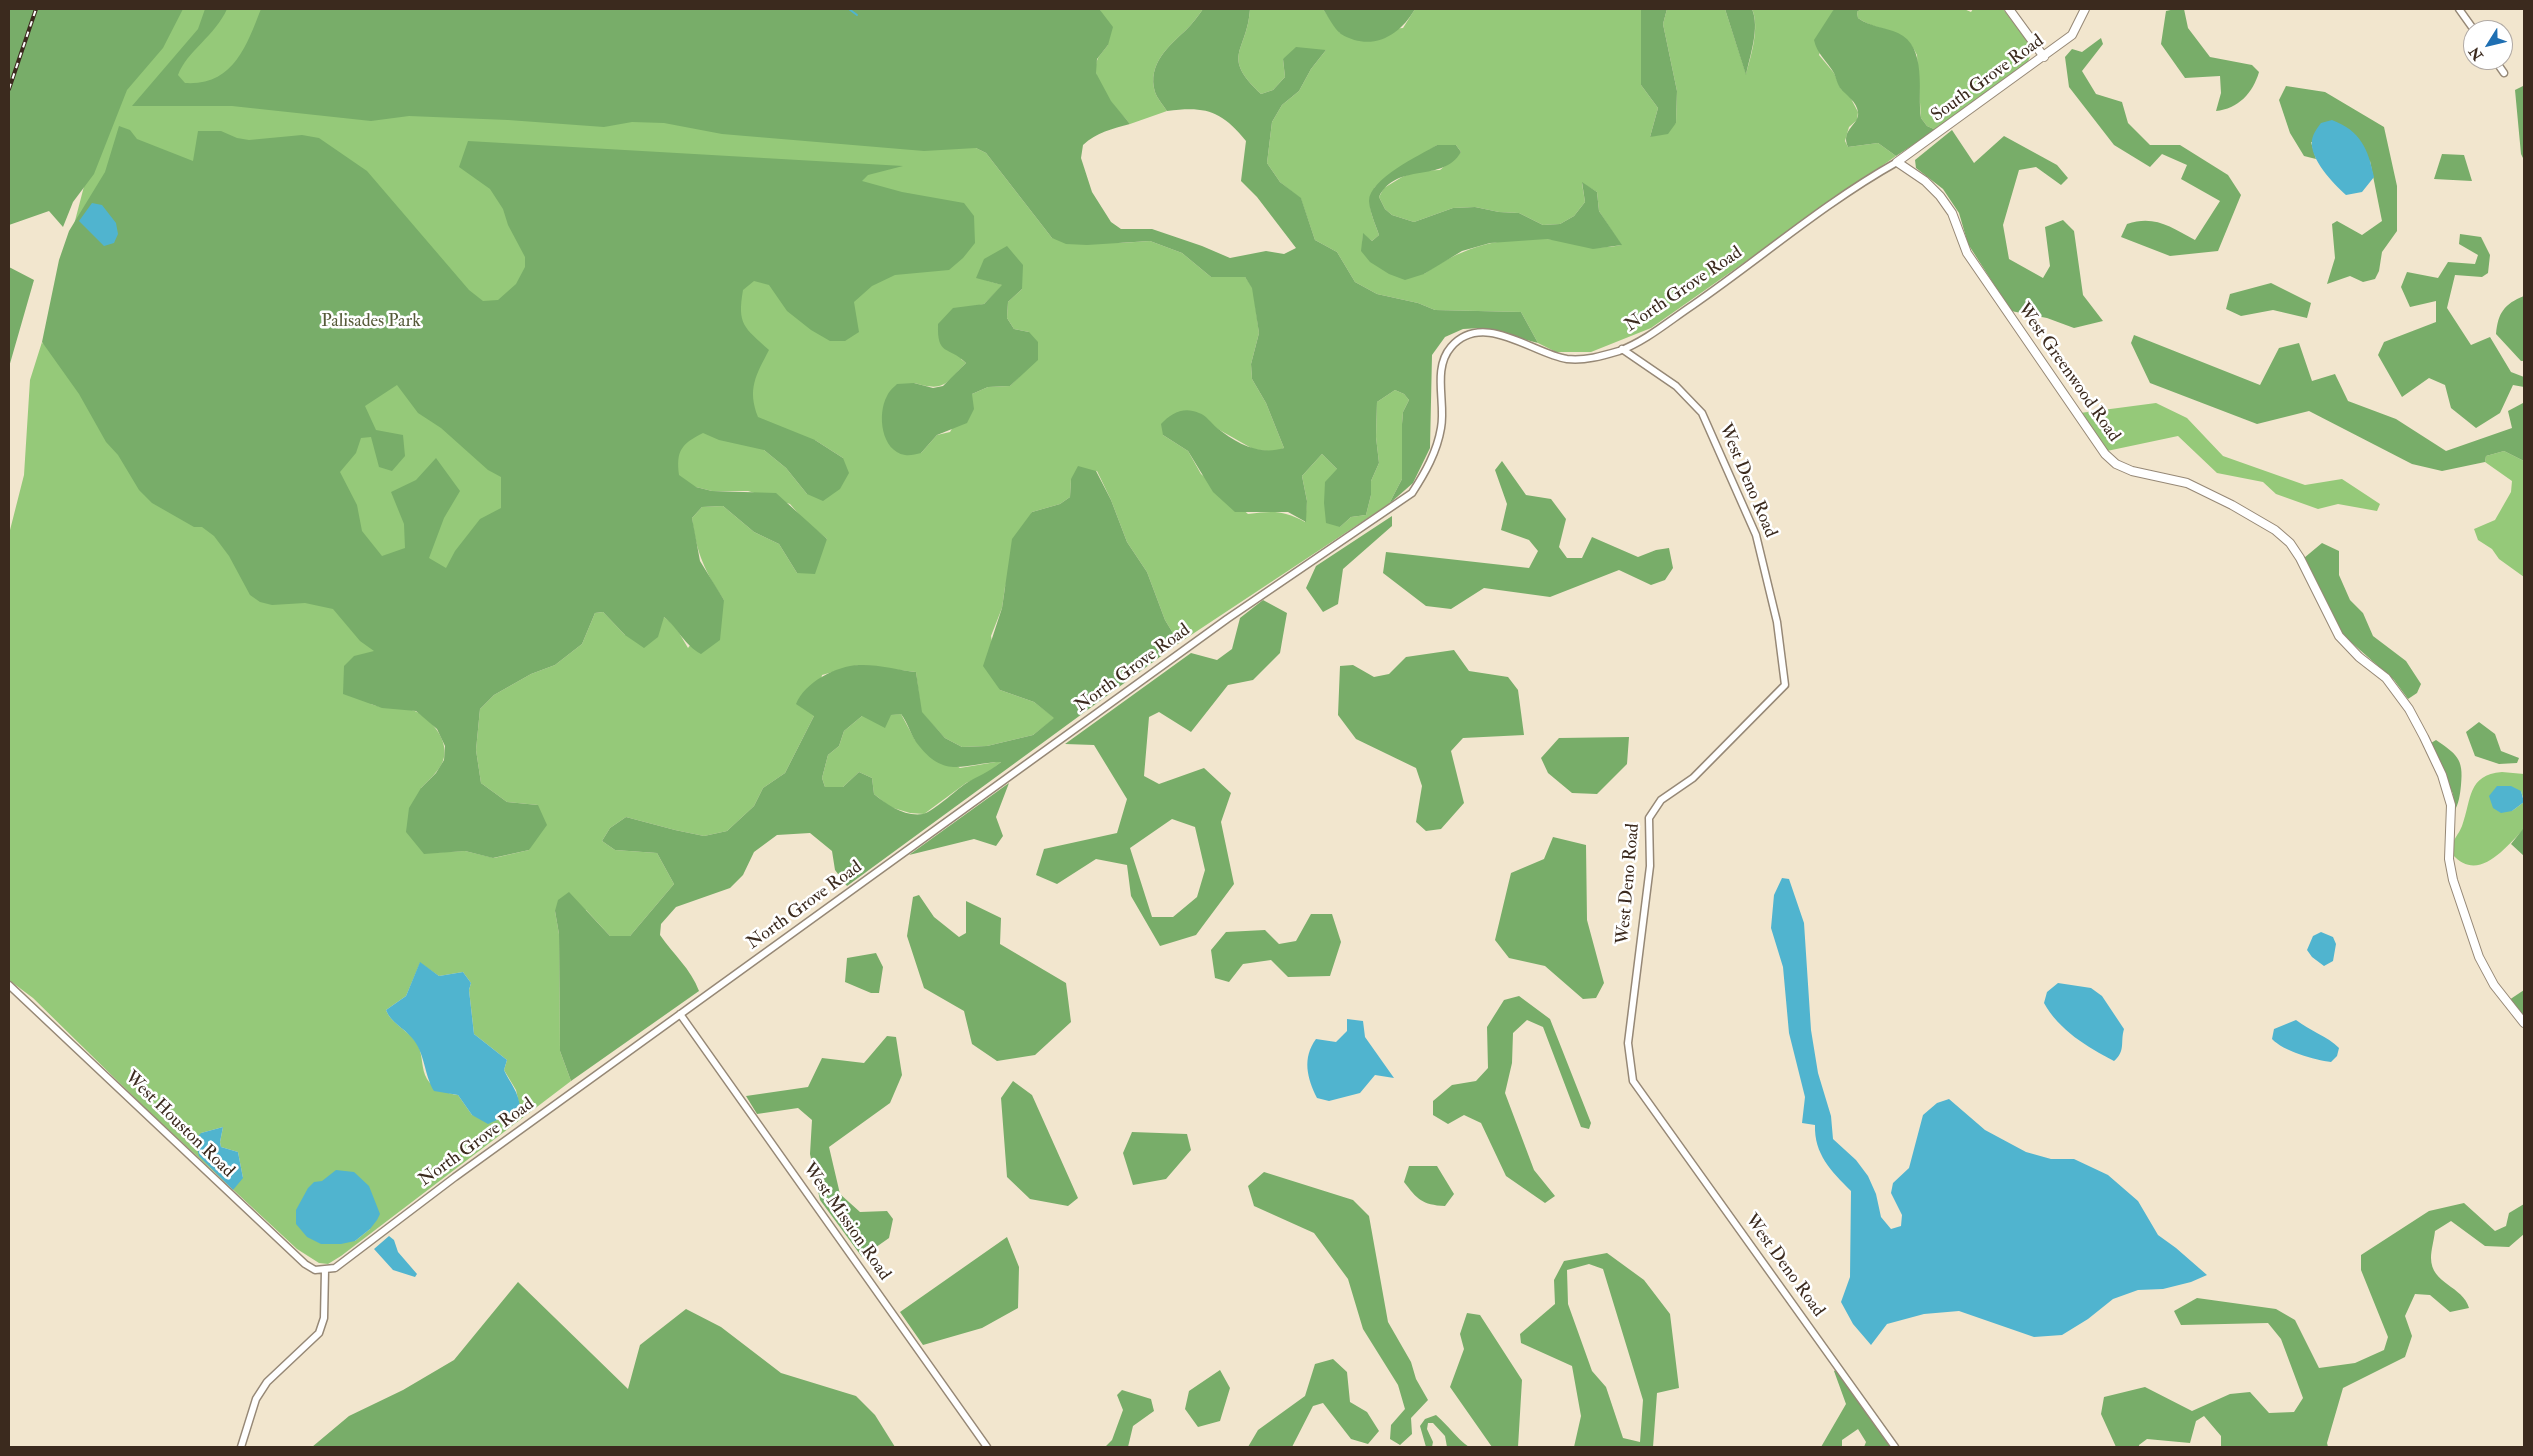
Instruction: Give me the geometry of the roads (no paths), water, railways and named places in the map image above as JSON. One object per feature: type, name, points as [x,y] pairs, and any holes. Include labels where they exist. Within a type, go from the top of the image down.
[{"type":"street","points":[[2009,9],[2044,57]]},
{"type":"street","name":"South Grove Road","points":[[1897,162],[2072,35],[2084,9]]},
{"type":"street","points":[[2459,9],[2467,20]]},
{"type":"street","name":"North Grove Road","points":[[325,1270],[335,1268],[455,1177],[1227,619],[1396,506],[1412,493],[1423,477],[1435,451],[1441,427],[1443,402],[1440,378],[1443,361],[1451,347],[1465,337],[1479,334],[1496,334],[1512,337],[1567,359],[1601,357],[1622,349],[1666,324],[1844,193],[1897,162]]},
{"type":"street","name":"West Greenwood Road","points":[[1897,162],[1925,181],[1940,196],[1952,213],[1967,253],[2105,454],[2116,464],[2132,471],[2187,483],[2275,530],[2290,543],[2300,558],[2339,636],[2359,657],[2386,678],[2409,709],[2428,746],[2442,775],[2450,805],[2449,859],[2476,949],[2494,985],[2524,1023]]},
{"type":"street","name":"West Deno Road","points":[[1622,349],[1676,386],[1702,413],[1756,535],[1777,622],[1785,685],[1693,778],[1661,800],[1649,818],[1650,866],[1628,1043],[1632,1081],[1895,1447]]},
{"type":"street","name":"West Houston Road","points":[[9,985],[305,1264],[314,1270],[325,1270]]},
{"type":"street","name":"West Mission Road","points":[[680,1014],[987,1447]]},
{"type":"street","points":[[241,1447],[256,1399],[267,1382],[319,1333],[324,1318],[325,1270]]},
{"type":"water","points":[[2332,120],[2342,124],[2356,135],[2366,150],[2374,177],[2362,192],[2346,195],[2323,170],[2314,155],[2312,140],[2314,133],[2321,123]]},
{"type":"water","points":[[92,203],[102,205],[116,223],[118,234],[114,243],[104,246],[79,221]]},
{"type":"water","points":[[2497,786],[2511,786],[2521,791],[2524,802],[2512,811],[2501,813],[2493,808],[2489,796]]},
{"type":"water","points":[[1782,878],[1789,879],[1804,923],[1811,1030],[1818,1073],[1831,1116],[1833,1139],[1856,1160],[1868,1176],[1876,1194],[1881,1217],[1891,1229],[1901,1226],[1902,1215],[1891,1193],[1893,1183],[1909,1168],[1923,1115],[1937,1103],[1949,1099],[1985,1130],[2026,1152],[2051,1159],[2074,1159],[2108,1175],[2138,1201],[2158,1235],[2207,1275],[2191,1282],[2163,1289],[2138,1290],[2113,1299],[2088,1319],[2062,1335],[2034,1337],[1959,1311],[1924,1314],[1887,1324],[1871,1345],[1853,1324],[1841,1302],[1850,1277],[1851,1191],[1825,1161],[1817,1145],[1815,1125],[1802,1123],[1805,1097],[1789,1033],[1783,967],[1771,928],[1774,895]]},
{"type":"water","points":[[2321,932],[2333,937],[2336,944],[2333,961],[2324,966],[2312,957],[2307,950],[2313,936]]},
{"type":"water","points":[[420,962],[439,976],[463,972],[471,983],[469,990],[474,1034],[507,1060],[504,1070],[516,1092],[519,1102],[520,1108],[505,1120],[497,1120],[488,1124],[472,1115],[458,1095],[434,1091],[420,1050],[409,1034],[388,1014],[386,1010],[406,996]]},
{"type":"water","points":[[2058,983],[2091,988],[2102,996],[2124,1029],[2120,1054],[2114,1061],[2074,1037],[2050,1013],[2044,1003],[2047,992]]},
{"type":"water","points":[[1347,1019],[1363,1021],[1365,1037],[1394,1078],[1375,1075],[1360,1093],[1329,1101],[1317,1098],[1307,1068],[1309,1053],[1316,1039],[1336,1042],[1347,1031]]},
{"type":"water","points":[[2296,1020],[2339,1048],[2337,1056],[2331,1062],[2291,1051],[2272,1039],[2274,1029]]},
{"type":"water","points":[[223,1127],[221,1147],[238,1152],[243,1178],[233,1190],[199,1156],[195,1140],[201,1133]]},
{"type":"water","points":[[336,1170],[354,1172],[369,1186],[380,1214],[370,1229],[355,1241],[341,1244],[321,1244],[307,1237],[296,1224],[296,1210],[308,1188],[314,1182],[322,1181]]},
{"type":"water","points":[[389,1236],[394,1240],[398,1252],[417,1274],[415,1277],[393,1270],[374,1249]]},
{"type":"waterway","points":[[849,9],[857,15]]},
{"type":"railway","points":[[9,89],[36,9]]},
{"type":"park label","name":"Palisades Park","points":[[371,322]]}]
